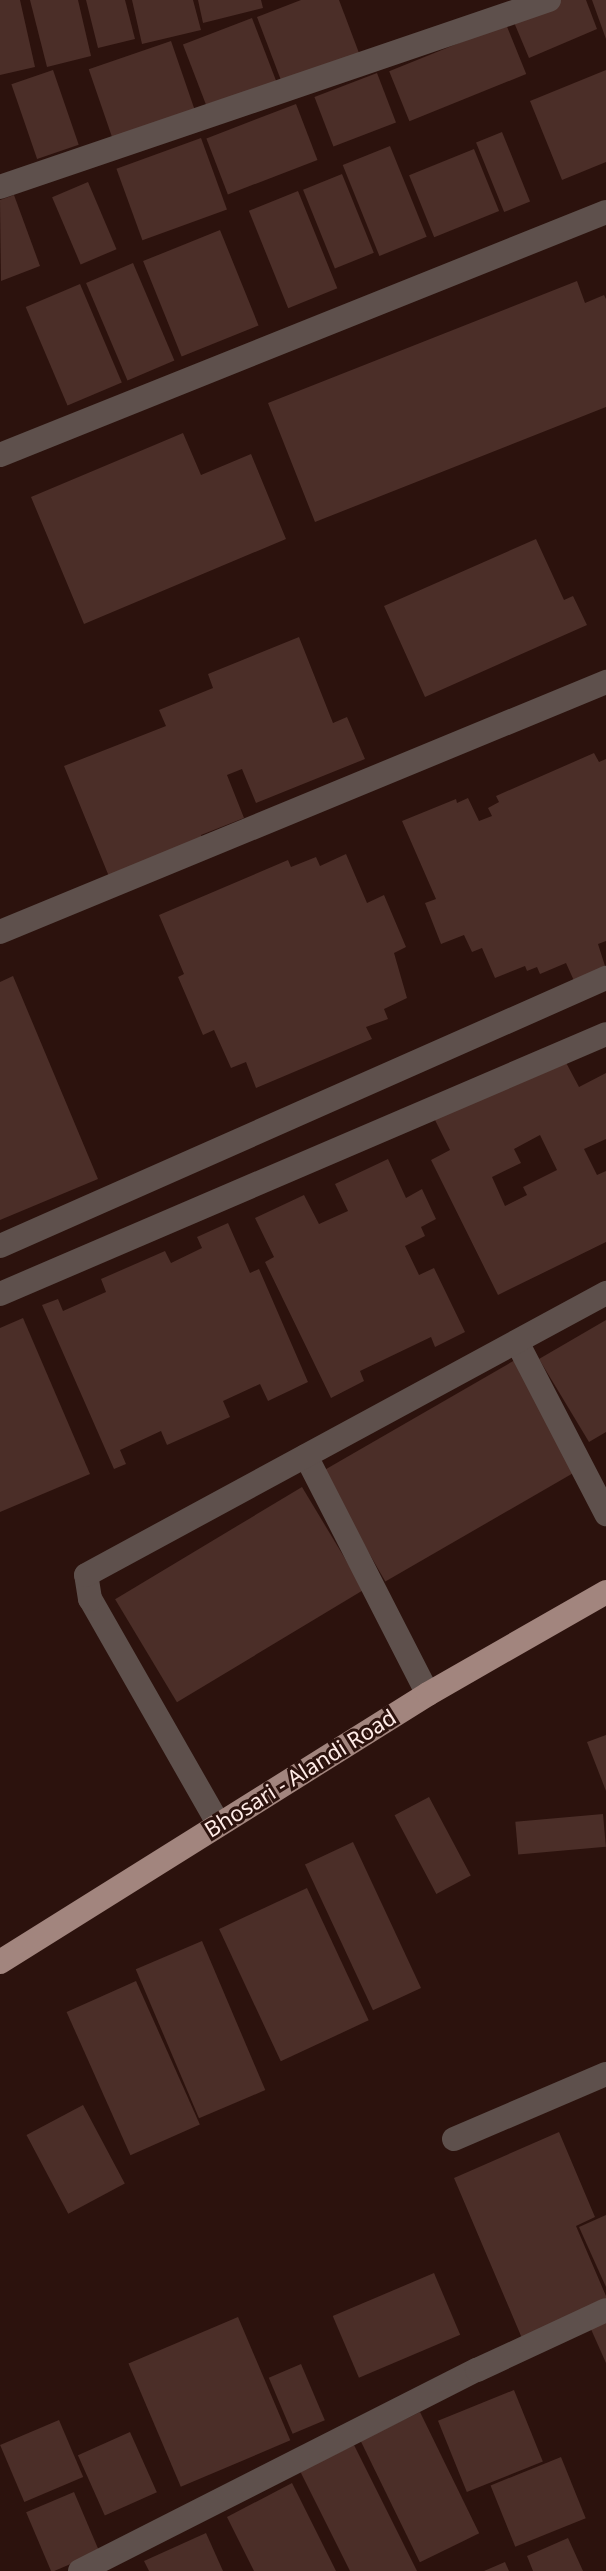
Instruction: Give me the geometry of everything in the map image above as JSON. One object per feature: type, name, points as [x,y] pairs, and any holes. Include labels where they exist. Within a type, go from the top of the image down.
[{"type":"main road","name":"Bhosari - Alandi Road","points":[[0,1962],[428,1694],[606,1592]]},
{"type":"street","points":[[0,187],[549,0]]},
{"type":"street","points":[[0,455],[606,212]]},
{"type":"street","points":[[0,932],[606,682]]},
{"type":"street","points":[[0,1246],[606,978]]},
{"type":"street","points":[[0,1294],[606,1034]]},
{"type":"street","points":[[218,1823],[90,1599],[86,1575],[606,1293]]},
{"type":"street","points":[[517,1342],[606,1514]]},
{"type":"street","points":[[306,1456],[428,1694]]},
{"type":"street","points":[[454,2139],[606,2074]]},
{"type":"street","points":[[80,2571],[449,2384],[606,2310]]},
{"type":"building","points":[[0,0],[20,0],[35,67],[0,75]]},
{"type":"building","points":[[30,0],[78,0],[91,56],[47,67]]},
{"type":"building","points":[[86,0],[125,0],[135,39],[98,48]]},
{"type":"building","points":[[132,0],[193,0],[201,30],[142,44]]},
{"type":"building","points":[[198,0],[261,0],[263,8],[203,23]]},
{"type":"building","points":[[301,0],[339,0],[359,53],[282,83],[257,17]]},
{"type":"building","points":[[559,0],[586,0],[597,29],[529,58],[513,20]]},
{"type":"building","points":[[592,0],[606,0],[606,39]]},
{"type":"building","points":[[252,18],[276,81],[207,108],[183,45]]},
{"type":"building","points":[[506,24],[526,74],[409,121],[389,71]]},
{"type":"building","points":[[171,41],[195,112],[113,140],[89,69]]},
{"type":"building","points":[[53,70],[79,145],[37,159],[11,84]]},
{"type":"building","points":[[606,70],[606,162],[562,180],[530,101]]},
{"type":"building","points":[[377,73],[396,122],[333,146],[314,97]]},
{"type":"building","points":[[296,104],[318,160],[228,194],[206,138]]},
{"type":"building","points":[[502,132],[530,202],[504,212],[476,142]]},
{"type":"building","points":[[201,138],[227,209],[142,240],[116,169]]},
{"type":"building","points":[[390,146],[427,237],[379,256],[343,165]]},
{"type":"building","points":[[474,149],[499,211],[434,237],[409,175]]},
{"type":"building","points":[[342,174],[374,253],[335,269],[303,190]]},
{"type":"building","points":[[88,182],[117,249],[81,264],[52,197]]},
{"type":"building","points":[[298,191],[337,288],[288,308],[249,211]]},
{"type":"building","points":[[14,195],[40,266],[1,281],[0,200]]},
{"type":"building","points":[[220,230],[259,325],[182,357],[143,261]]},
{"type":"building","points":[[133,263],[174,361],[127,381],[86,283]]},
{"type":"building","points":[[577,281],[585,303],[604,295],[606,299],[606,407],[315,522],[268,403]]},
{"type":"building","points":[[80,284],[122,382],[67,406],[26,307]]},
{"type":"building","points":[[183,433],[201,475],[251,454],[286,539],[84,624],[31,497]]},
{"type":"building","points":[[536,539],[564,600],[573,596],[587,625],[425,697],[384,606]]},
{"type":"building","points":[[299,637],[333,723],[347,717],[365,759],[256,803],[242,769],[227,775],[244,818],[201,835],[203,841],[110,879],[64,766],[166,726],[159,710],[213,688],[208,674]]},
{"type":"building","points":[[594,753],[599,762],[606,759],[606,941],[598,944],[606,969],[575,983],[566,963],[540,974],[537,967],[527,971],[525,966],[495,978],[482,948],[472,952],[464,935],[441,944],[425,903],[436,899],[402,821],[456,799],[457,803],[468,798],[479,821],[492,816],[488,808],[499,802],[496,796]]},
{"type":"building","points":[[346,854],[367,903],[384,895],[406,947],[394,953],[407,998],[384,1009],[388,1019],[366,1027],[372,1039],[256,1088],[246,1062],[231,1068],[214,1030],[203,1035],[178,977],[184,974],[159,915],[288,860],[291,867],[316,857],[320,866]]},
{"type":"building","points":[[13,976],[98,1179],[0,1220],[0,982]]},
{"type":"building","points":[[562,1055],[579,1087],[606,1073],[606,1139],[584,1149],[597,1175],[606,1171],[606,1242],[498,1295],[431,1160],[450,1150],[434,1118]],"holes":[[[540,1135],[557,1170],[523,1187],[527,1195],[505,1206],[492,1177],[521,1163],[514,1149]]]},
{"type":"building","points":[[388,1159],[406,1198],[422,1189],[436,1219],[421,1227],[425,1236],[405,1246],[419,1275],[434,1268],[465,1332],[435,1347],[431,1337],[360,1371],[364,1381],[331,1398],[265,1262],[274,1257],[255,1218],[304,1195],[319,1224],[348,1211],[335,1184]]},
{"type":"building","points":[[228,1223],[250,1273],[259,1269],[308,1382],[268,1401],[260,1384],[223,1401],[230,1417],[167,1445],[161,1431],[120,1450],[126,1464],[114,1469],[42,1305],[58,1299],[63,1311],[106,1292],[101,1279],[165,1251],[171,1263],[202,1248],[197,1237]]},
{"type":"building","points":[[23,1318],[90,1474],[0,1512],[0,1328]]},
{"type":"building","points":[[606,1320],[606,1432],[589,1442],[539,1359]]},
{"type":"building","points":[[515,1360],[578,1470],[385,1581],[322,1472]]},
{"type":"building","points":[[302,1487],[364,1590],[177,1702],[115,1599]]},
{"type":"building","points":[[606,1735],[606,1791],[587,1742]]},
{"type":"building","points":[[429,1797],[471,1876],[436,1894],[395,1815]]},
{"type":"building","points":[[603,1814],[606,1847],[518,1855],[515,1822]]},
{"type":"building","points":[[353,1842],[421,1988],[373,2010],[305,1864]]},
{"type":"building","points":[[307,1888],[369,2020],[281,2061],[219,1929]]},
{"type":"building","points":[[202,1941],[265,2090],[199,2118],[136,1969]]},
{"type":"building","points":[[136,1981],[200,2124],[130,2155],[67,2012]]},
{"type":"building","points":[[83,2105],[125,2184],[68,2214],[26,2135]]},
{"type":"building","points":[[559,2132],[595,2217],[576,2226],[606,2296],[606,2308],[524,2343],[454,2178]]},
{"type":"building","points":[[606,2215],[606,2287],[579,2227]]},
{"type":"building","points":[[434,2273],[460,2335],[359,2378],[333,2316]]},
{"type":"building","points":[[238,2317],[290,2440],[181,2487],[128,2363]]},
{"type":"building","points":[[606,2320],[606,2363],[590,2327]]},
{"type":"building","points":[[301,2364],[325,2420],[293,2434],[269,2378]]},
{"type":"building","points":[[514,2390],[543,2461],[467,2492],[438,2421]]},
{"type":"building","points":[[420,2412],[479,2533],[420,2562],[361,2441]]},
{"type":"building","points":[[59,2420],[83,2477],[24,2502],[0,2445]]},
{"type":"building","points":[[130,2432],[157,2492],[105,2515],[78,2455]]},
{"type":"building","points":[[354,2445],[417,2571],[350,2571],[300,2471]]},
{"type":"building","points":[[561,2457],[586,2518],[515,2547],[491,2485]]},
{"type":"building","points":[[292,2483],[336,2571],[254,2571],[227,2517]]},
{"type":"building","points":[[74,2492],[99,2552],[51,2571],[26,2512]]},
{"type":"building","points":[[206,2533],[223,2571],[149,2571],[144,2561]]},
{"type":"building","points":[[568,2538],[583,2571],[533,2571],[527,2556]]},
{"type":"building","points":[[505,2562],[509,2571],[484,2571]]}]
